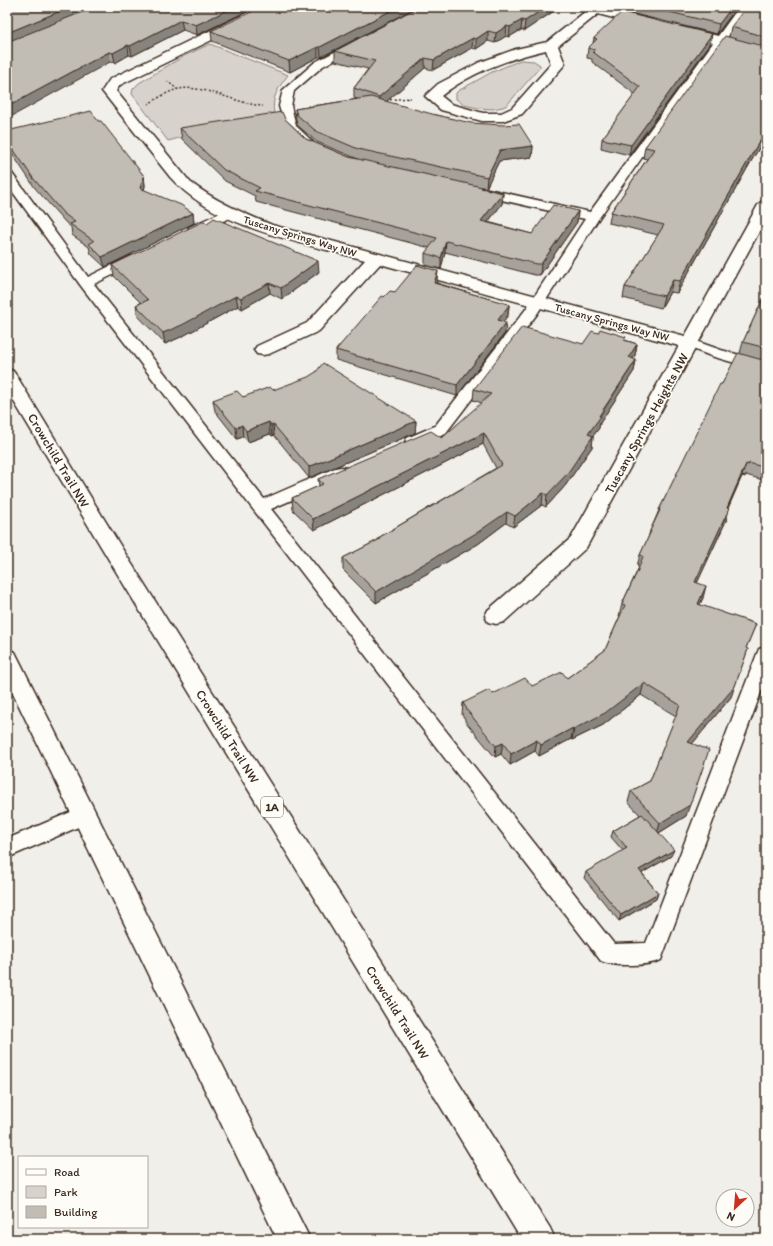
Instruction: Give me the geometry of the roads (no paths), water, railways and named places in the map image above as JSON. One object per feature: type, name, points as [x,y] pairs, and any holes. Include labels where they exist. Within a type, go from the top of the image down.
[{"type":"main road","name":"Tuscany Springs Way NW","points":[[269,7],[115,82],[109,91],[175,174],[198,195],[229,213],[266,228],[690,343]]},
{"type":"main road","points":[[551,46],[558,64],[517,111],[503,117],[482,117],[446,107],[432,96],[443,87],[483,66],[520,52],[551,46],[593,8],[766,52]]},
{"type":"main road","name":"Tuscany Springs Heights NW","points":[[496,616],[579,543],[766,205]]},
{"type":"main road","points":[[263,350],[313,327],[376,258]]},
{"type":"main road","name":"Crowchild Trail NW","points":[[7,375],[116,555],[539,1239]]},
{"type":"main road","points":[[7,658],[294,1239]]},
{"type":"lane","points":[[397,449],[440,430],[539,302],[593,217],[744,7]]},
{"type":"lane","points":[[319,149],[312,146],[291,127],[285,106],[289,90],[319,64],[368,38]]},
{"type":"lane","points":[[7,175],[86,283],[610,954],[653,953],[766,654]]},
{"type":"lane","points":[[470,189],[593,217]]},
{"type":"lane","points":[[183,236],[229,213]]},
{"type":"lane","points":[[86,283],[148,253]]},
{"type":"lane","points":[[690,343],[716,353],[766,367]]},
{"type":"lane","points":[[261,507],[354,467]]},
{"type":"lane","points":[[7,849],[85,815]]}]
